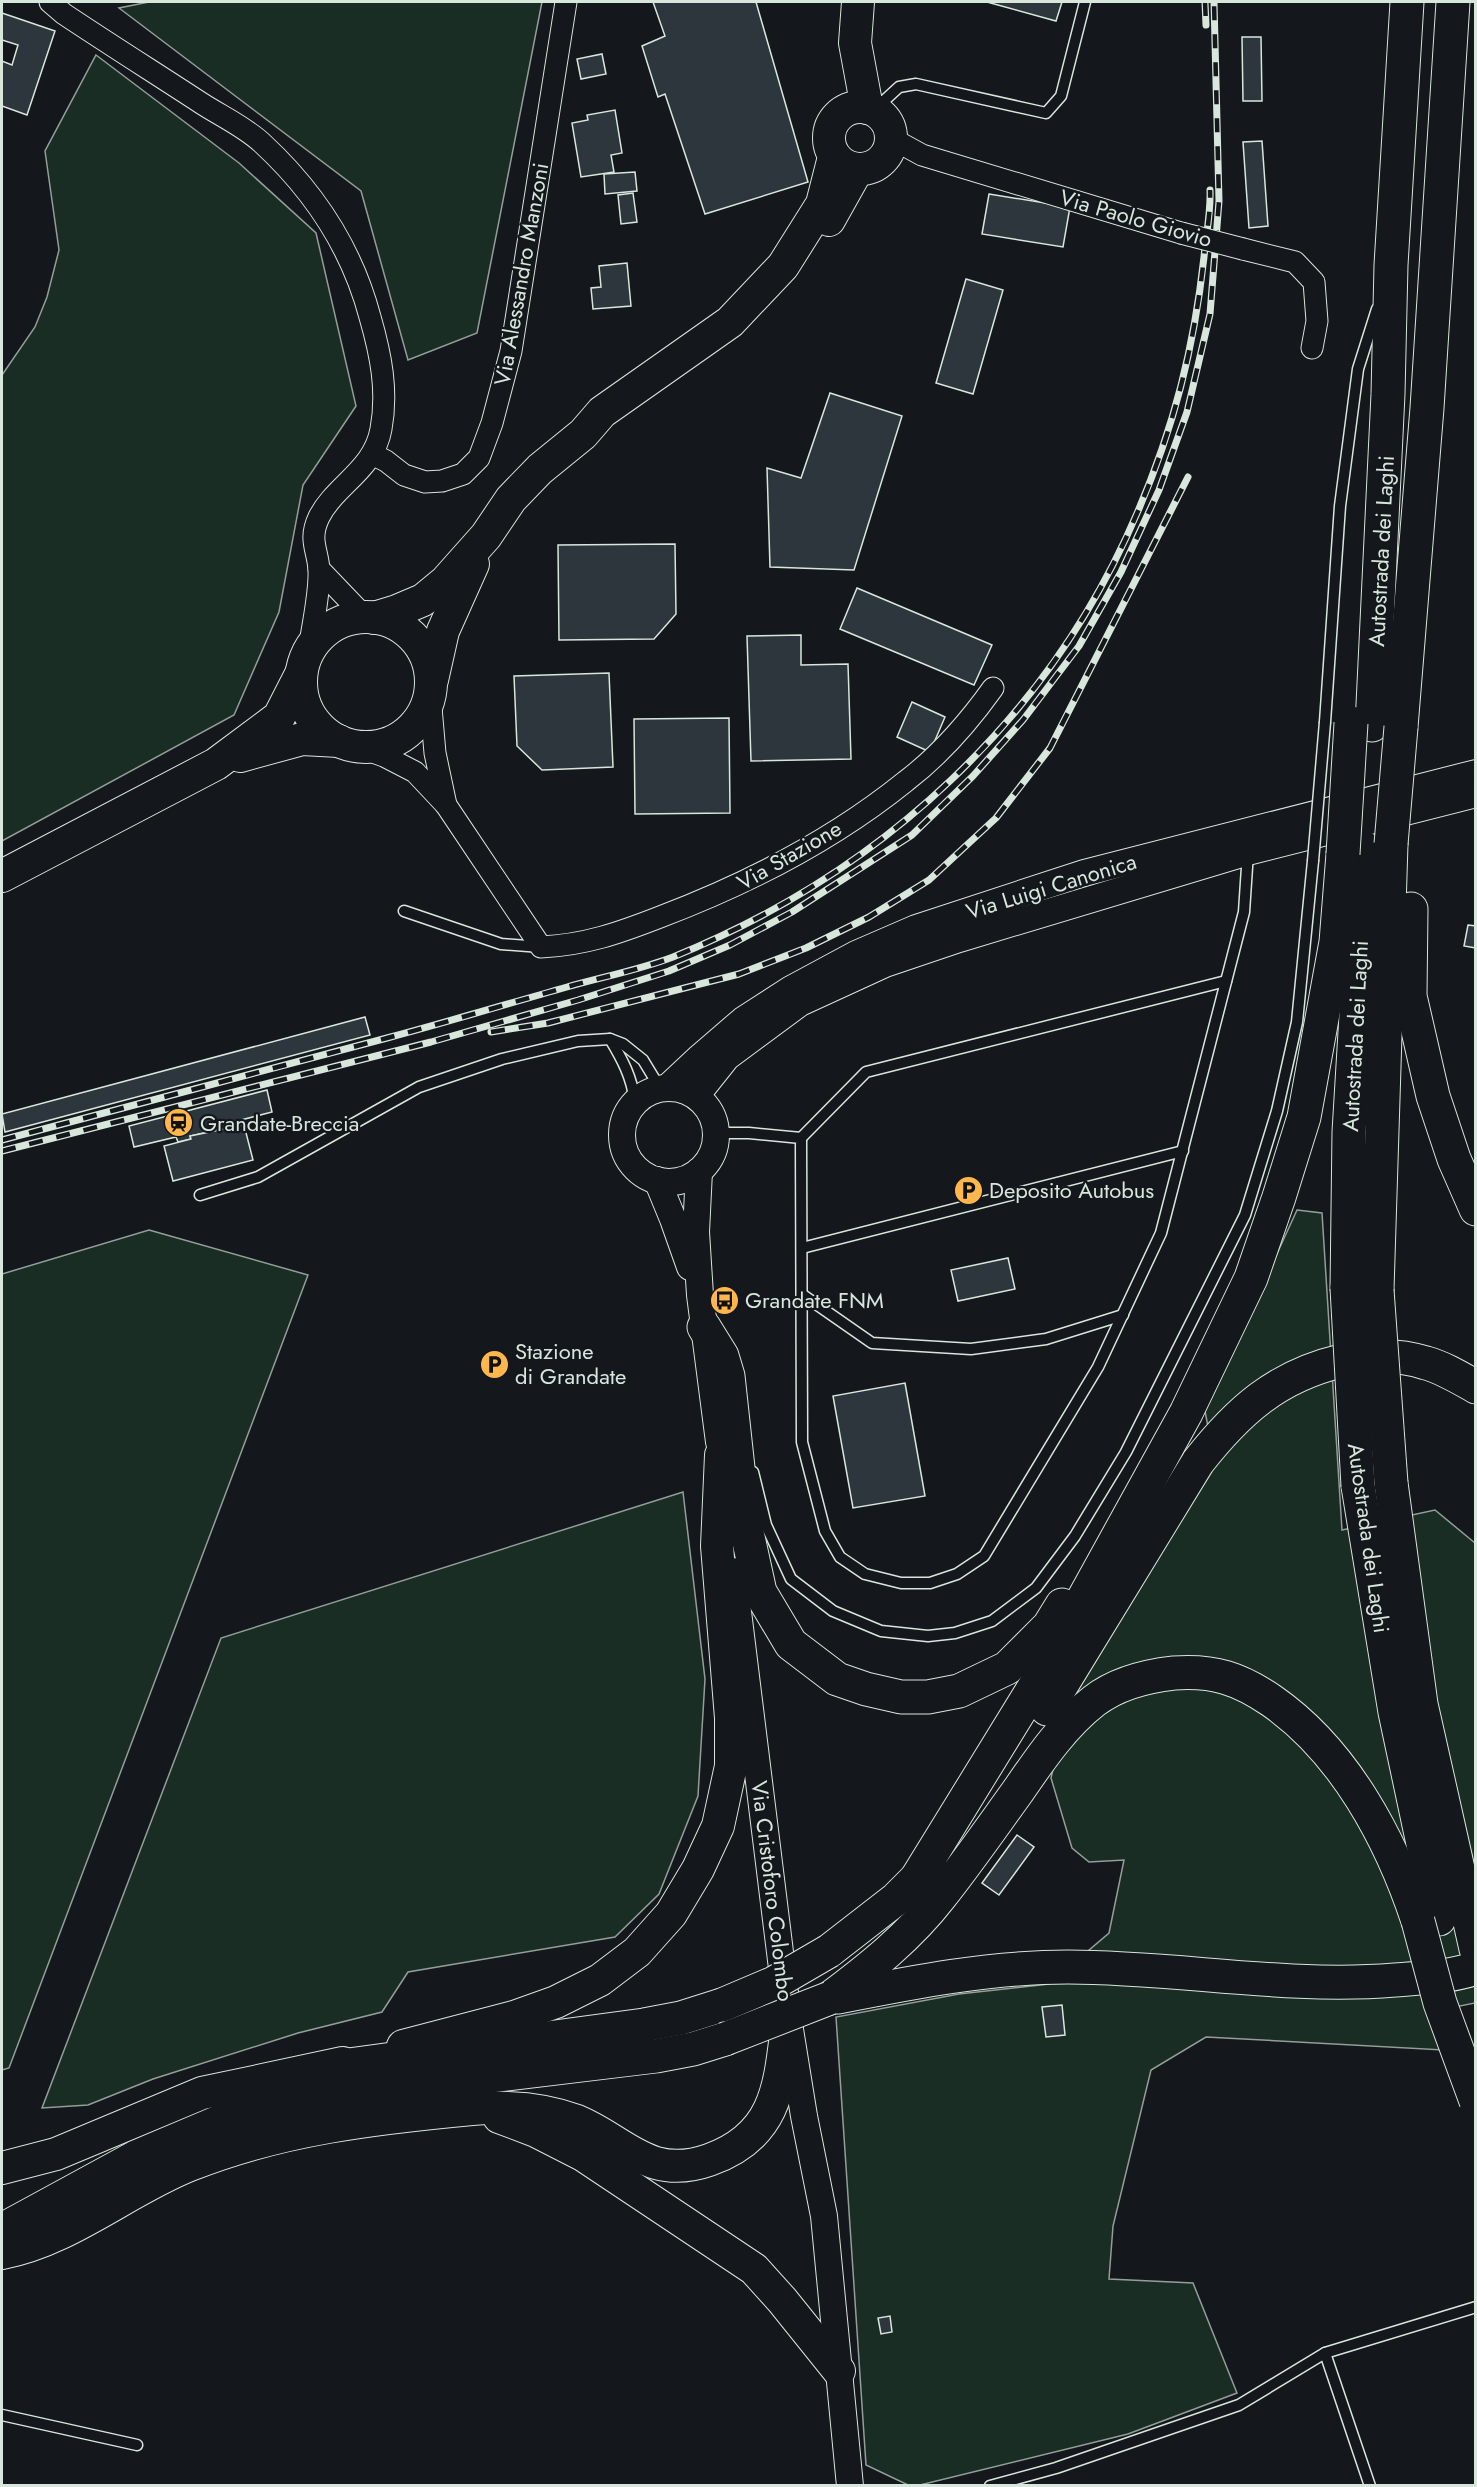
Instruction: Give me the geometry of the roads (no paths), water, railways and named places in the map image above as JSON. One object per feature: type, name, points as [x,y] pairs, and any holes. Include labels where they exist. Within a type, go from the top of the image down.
[{"type":"highway","name":"Autostrada dei Laghi","points":[[1407,2],[1391,266],[1388,394],[1365,849],[1362,1289],[1358,1486],[1395,1712],[1462,2014],[1476,2059]]},
{"type":"highway","name":"Autostrada dei Laghi","points":[[1373,725],[1427,408],[1453,2]]},
{"type":"highway","points":[[915,1881],[1038,1681],[1186,1413],[1251,1278],[1304,1117],[1336,942],[1365,849],[1373,725]]},
{"type":"highway","points":[[1365,849],[1410,996],[1433,1096],[1454,1158],[1476,1209]]},
{"type":"highway","name":"Autostrada dei Laghi","points":[[1362,1289],[1421,1704],[1441,1917],[1476,1948]]},
{"type":"highway","points":[[704,1327],[722,1356],[728,1376],[743,1514],[760,1592],[791,1644],[837,1679],[901,1697],[928,1697],[959,1691],[1007,1668],[1049,1626],[1087,1567],[1166,1430],[1186,1413]]},
{"type":"highway","points":[[319,2069],[681,2018],[722,2005],[774,1983],[829,1952],[866,1924],[915,1881],[960,1833],[1029,1739],[1198,1462],[1220,1435],[1250,1405],[1279,1384],[1312,1368],[1360,1357],[1392,1356],[1426,1363],[1452,1373],[1476,1387]]},
{"type":"highway","points":[[830,1998],[896,1946],[938,1900],[1042,1756],[1072,1720],[1096,1700],[1125,1684],[1161,1674],[1186,1672],[1219,1674],[1249,1685],[1284,1709],[1316,1740],[1345,1775],[1371,1816],[1408,1891],[1441,1917],[1440,2003],[1476,2101]]},
{"type":"highway","points":[[2,2230],[156,2148],[226,2120],[271,2107],[327,2096],[656,2056],[693,2049],[830,1998],[934,1978],[1046,1968],[1139,1970],[1321,1983],[1419,1978],[1476,1968]]},
{"type":"main road","points":[[858,2],[855,43],[863,109]]},
{"type":"main road","points":[[863,109],[886,122],[891,138],[885,158],[877,165],[845,163],[828,139],[830,129],[841,113],[863,109]]},
{"type":"main road","points":[[2,876],[216,764],[279,717],[320,636],[336,625],[397,611],[423,600],[446,581],[486,536],[511,500],[540,470],[583,434],[602,412],[730,322],[783,266],[845,163]]},
{"type":"main road","points":[[216,764],[264,748],[302,739],[381,745],[399,738],[416,724],[431,688],[443,631],[486,536]]},
{"type":"main road","points":[[369,617],[391,622],[408,633],[422,648],[431,688]]},
{"type":"main road","points":[[305,663],[303,698],[313,721],[324,732],[348,744]]},
{"type":"main road","points":[[2,2168],[56,2154],[202,2093],[319,2069],[514,2017],[556,2002],[600,1980],[638,1952],[671,1914],[698,1869],[718,1826],[731,1766],[731,1718],[717,1546],[739,1453]]},
{"type":"main road","points":[[2,2253],[46,2238],[188,2166],[232,2150],[282,2135],[374,2119],[476,2109],[519,2108],[545,2111],[595,2130],[639,2158],[657,2164],[682,2166],[708,2161],[733,2150],[755,2132],[769,2114],[779,2081],[789,2017]]},
{"type":"main road","points":[[476,2109],[536,2131],[584,2155],[754,2269],[839,2371]]},
{"type":"street","points":[[50,2],[64,14],[260,141],[297,179],[327,218],[349,256],[366,301],[378,345],[385,392],[381,432],[372,454],[353,479],[331,500],[319,518],[313,544],[319,569],[305,663]]},
{"type":"street","name":"Via Alessandro Manzoni","points":[[372,454],[386,461],[404,475],[426,482],[442,481],[463,474],[479,458],[492,423],[511,351],[566,2]]},
{"type":"street","name":"Via Paolo Giovio","points":[[891,138],[922,155],[1181,232],[1294,262],[1314,282],[1317,321],[1312,348]]},
{"type":"street","points":[[319,569],[369,617]]},
{"type":"street","points":[[431,688],[433,745],[446,805]]},
{"type":"street","name":"Via Stazione","points":[[541,947],[594,941],[731,889],[779,864],[868,808],[906,781],[941,751],[969,720],[993,688]]},
{"type":"street","points":[[348,744],[384,756],[415,772],[446,805],[541,947]]},
{"type":"street","name":"Via Luigi Canonica","points":[[635,1102],[642,1095],[664,1088],[744,1020],[791,989],[856,954],[916,928],[1084,873],[1476,773]]},
{"type":"street","name":"Via Luigi Canonica","points":[[696,1096],[727,1057],[800,1003],[885,964],[970,935],[1248,852],[1476,794]]},
{"type":"street","points":[[635,1102],[624,1120],[622,1142],[633,1166],[644,1175],[657,1180],[671,1182],[686,1178],[699,1171],[708,1161],[714,1147],[716,1133],[713,1119],[706,1106],[696,1096],[683,1089],[664,1088]]},
{"type":"street","name":"Via Cristoforo Colombo","points":[[699,1171],[696,1232],[700,1295],[704,1327],[739,1453],[789,2017],[804,2116],[824,2216],[850,2486]]},
{"type":"street","name":"Via Cristoforo Colombo","points":[[657,1180],[700,1295]]},
{"type":"lane","points":[[863,109],[899,87],[916,84],[1047,113],[1061,96],[1086,2]]},
{"type":"lane","points":[[1373,725],[1340,506],[1357,380],[1391,266]]},
{"type":"lane","points":[[728,1376],[739,1453],[766,1525],[791,1579],[833,1611],[881,1630],[928,1636],[955,1633],[992,1622],[1035,1588],[1075,1536],[1125,1452],[1245,1215],[1276,1112],[1297,1022],[1365,849]]},
{"type":"lane","points":[[1226,981],[866,1072],[801,1137],[802,1442],[825,1531],[840,1557],[856,1569],[865,1574],[901,1583],[930,1583],[957,1574],[984,1556],[1098,1367],[1161,1233],[1244,912],[1248,852]]},
{"type":"lane","name":"Via Stazione","points":[[404,911],[501,944],[541,947]]},
{"type":"lane","points":[[200,1195],[258,1177],[419,1087],[502,1059],[578,1041],[610,1038],[635,1052],[664,1088]]},
{"type":"lane","points":[[610,1038],[633,1085],[635,1102]]},
{"type":"lane","points":[[716,1133],[801,1137]]},
{"type":"lane","points":[[802,1248],[1183,1151]]},
{"type":"lane","points":[[803,1295],[872,1343],[971,1348],[1046,1340],[1122,1315]]},
{"type":"lane","points":[[990,2486],[1056,2468],[1239,2404],[1325,2353],[1476,2307]]},
{"type":"lane","points":[[1325,2353],[1370,2486]]},
{"type":"lane","points":[[2,2415],[137,2445]]},
{"type":"railway","points":[[1205,2],[1206,25]]},
{"type":"railway","points":[[2,1151],[431,1042],[669,971],[730,945],[792,912],[912,835],[973,776],[1023,720],[1079,646],[1121,572],[1159,490],[1187,412],[1210,314],[1219,201],[1214,2]]},
{"type":"railway","points":[[2,1140],[410,1032],[660,962],[749,922],[821,881],[888,834],[950,780],[1007,721],[1057,657],[1101,586],[1151,480],[1181,387],[1200,291],[1210,190]]},
{"type":"railway","points":[[491,1032],[548,1023],[739,974],[806,948],[869,917],[929,880],[996,818],[1050,748],[1188,477]]},
{"type":"place","name":"Grandate-Breccia","points":[[179,1123]]},
{"type":"place","name":"Deposito Autobus","points":[[968,1190]]},
{"type":"place","name":"Grandate FNM","points":[[724,1300]]},
{"type":"place","name":"Stazione di Grandate","points":[[494,1364]]}]
